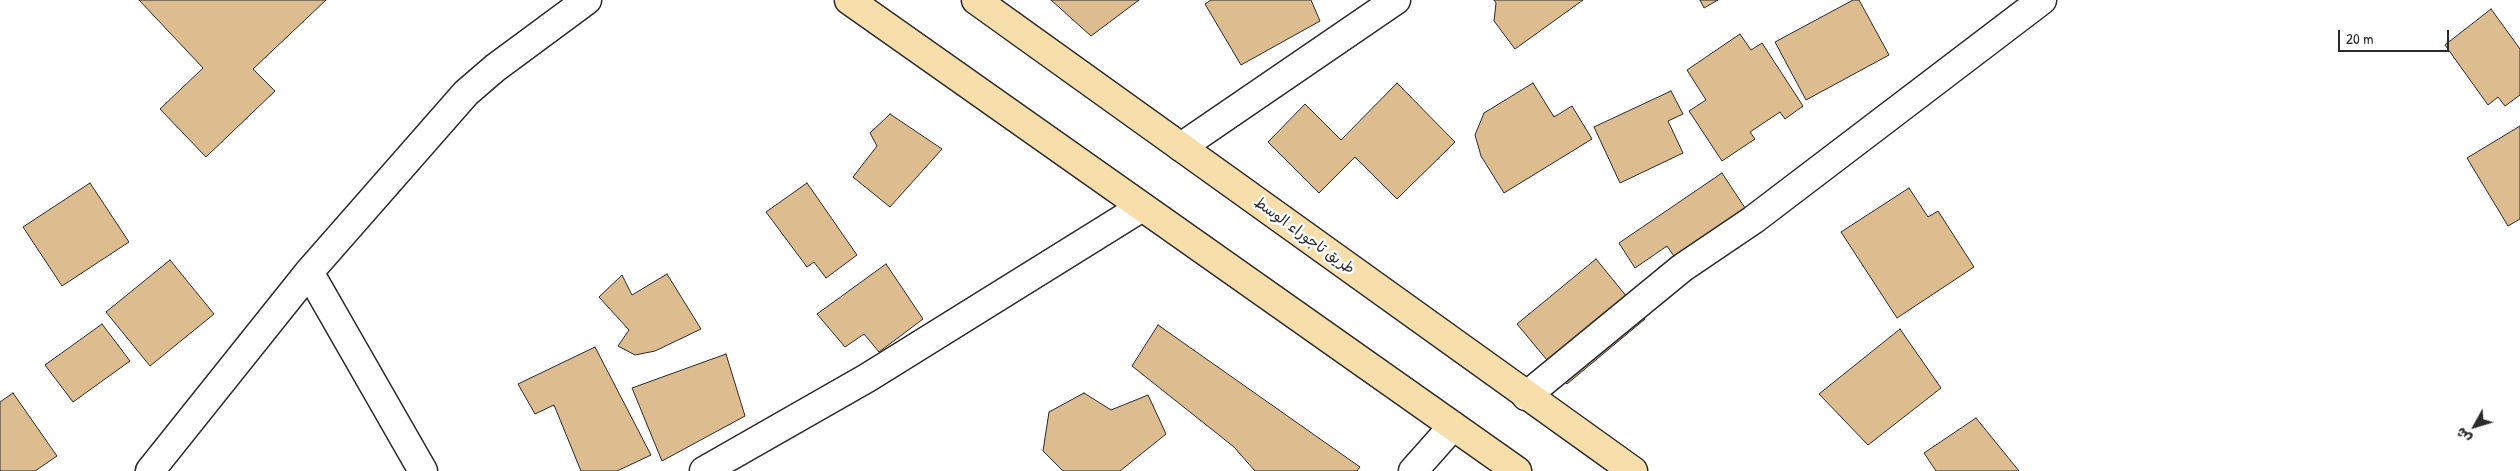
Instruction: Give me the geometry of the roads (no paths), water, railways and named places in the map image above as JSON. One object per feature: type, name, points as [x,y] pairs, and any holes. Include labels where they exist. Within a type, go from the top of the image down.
[{"type":"main road","points":[[849,0],[1517,471]]},
{"type":"main road","name":"طريق تاجوراء الوسط","points":[[976,0],[1633,471]]},
{"type":"street","points":[[150,471],[309,272],[466,93],[495,68],[587,0]]},
{"type":"street","points":[[1181,147],[1396,0]]},
{"type":"street","points":[[1526,396],[1682,268],[1753,220],[2042,0]]},
{"type":"street","points":[[704,471],[867,378],[1142,207]]},
{"type":"street","points":[[309,272],[423,471]]},
{"type":"street","points":[[1412,471],[1453,426]]}]
